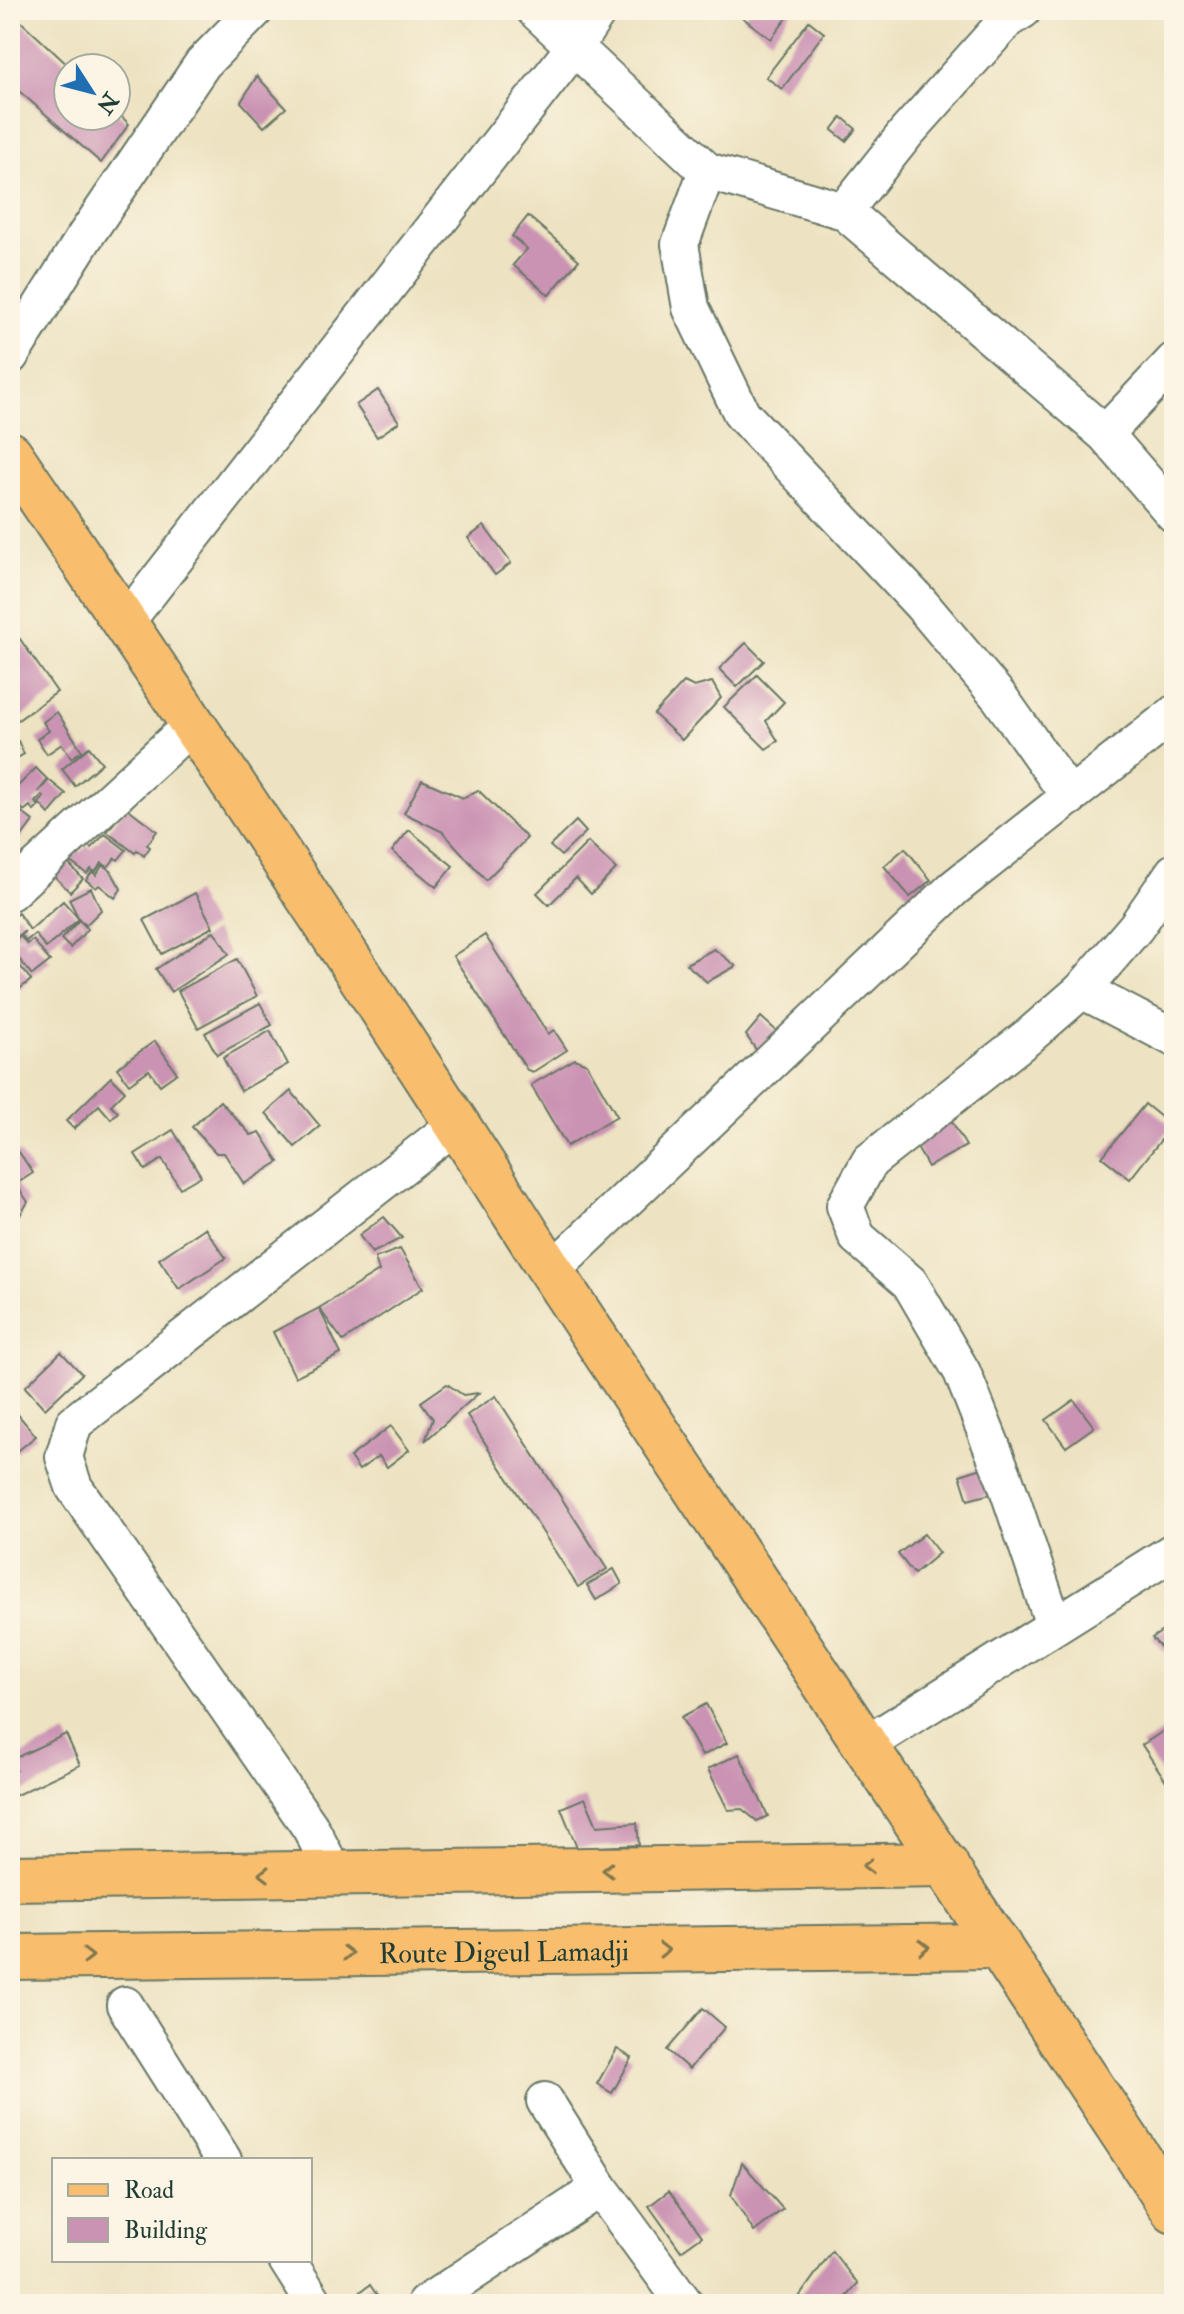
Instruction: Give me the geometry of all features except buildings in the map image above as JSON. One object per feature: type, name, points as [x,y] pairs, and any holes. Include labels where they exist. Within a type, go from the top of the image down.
[{"type":"main road","points":[[10,454],[458,1123],[551,1271],[1174,2211]]},
{"type":"main road","points":[[10,1878],[946,1865]]},
{"type":"main road","name":"Route Digeul Lamadji","points":[[10,1957],[999,1946]]},
{"type":"street","points":[[10,356],[84,238],[203,63],[255,10]]},
{"type":"street","points":[[535,10],[707,171],[844,211],[1105,434],[1174,514]]},
{"type":"street","points":[[125,623],[575,46],[599,10]]},
{"type":"street","points":[[844,211],[907,132],[1007,20],[1023,10]]},
{"type":"street","points":[[707,171],[680,244],[691,308],[742,414],[921,604],[1000,698],[1070,797]]},
{"type":"street","points":[[1105,434],[1174,361]]},
{"type":"street","points":[[551,1271],[954,888],[1174,714]]},
{"type":"street","points":[[10,892],[193,724]]},
{"type":"street","points":[[1054,1625],[1005,1480],[962,1372],[910,1283],[857,1237],[845,1206],[870,1161],[1029,1036],[1082,990],[1136,927],[1174,872]]},
{"type":"street","points":[[1082,990],[1174,1038]]},
{"type":"street","points":[[334,1873],[310,1827],[88,1509],[74,1487],[64,1457],[74,1423],[458,1123]]},
{"type":"street","points":[[867,1744],[1174,1551]]},
{"type":"street","points":[[125,2005],[222,2158]]},
{"type":"street","points":[[545,2101],[600,2188],[685,2304]]},
{"type":"street","points":[[425,2304],[600,2188]]},
{"type":"street","points":[[288,2262],[315,2304]]}]
